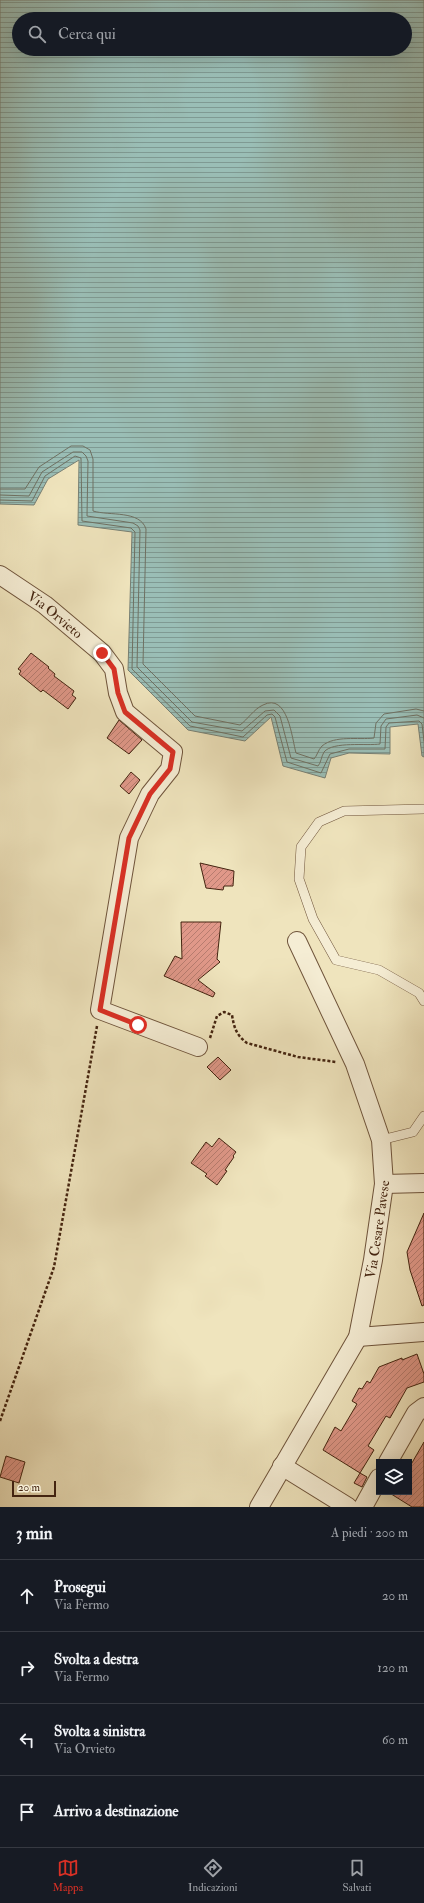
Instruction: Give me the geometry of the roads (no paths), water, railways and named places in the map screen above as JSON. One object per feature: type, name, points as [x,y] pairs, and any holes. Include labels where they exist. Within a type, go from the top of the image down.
[{"type":"street","name":"Via Orvieto","points":[[0,575],[45,605],[102,653],[114,669],[118,693],[125,712],[173,752],[170,769],[150,794],[129,838],[100,1010],[198,1047]]},
{"type":"street","name":"Via Cesare Pavese","points":[[259,1507],[358,1337],[373,1260],[384,1184],[381,1140],[355,1064],[297,941]]},
{"type":"street","points":[[384,1184],[424,1183]]},
{"type":"street","points":[[358,1337],[424,1332]]},
{"type":"street","points":[[390,1459],[416,1413],[424,1408]]},
{"type":"street","points":[[282,1466],[348,1507]]},
{"type":"street","points":[[363,1507],[376,1483]]},
{"type":"lane","points":[[424,809],[344,811],[319,822],[301,847],[298,879],[313,919],[336,960],[378,970],[419,993],[424,1001]]},
{"type":"lane","points":[[413,1132],[424,1116]]},
{"type":"lane","points":[[381,1140],[424,1129]]},
{"type":"water","points":[[0,0],[424,0],[424,757],[422,756],[418,724],[390,727],[390,754],[349,753],[331,758],[325,778],[283,766],[271,717],[245,741],[188,730],[128,670],[132,532],[78,525],[79,460],[48,479],[34,505],[0,504]]}]
